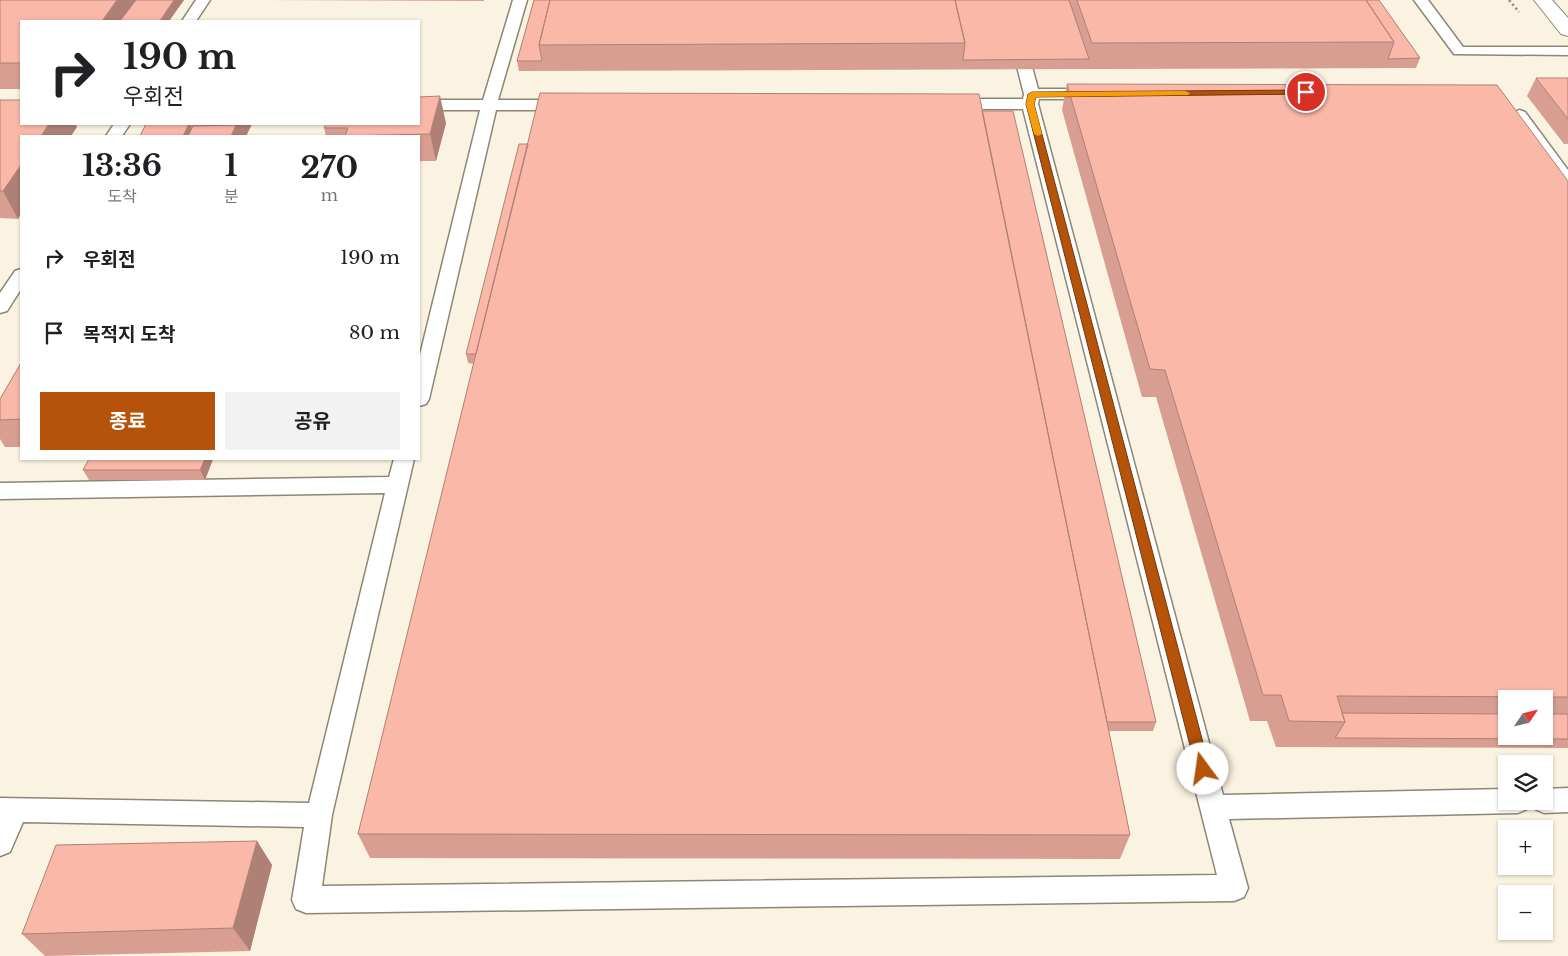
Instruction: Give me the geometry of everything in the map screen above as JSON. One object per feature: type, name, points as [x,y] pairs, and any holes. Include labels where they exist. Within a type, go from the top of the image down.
[{"type":"street","points":[[1542,0],[1568,30]]},
{"type":"lane","points":[[190,20],[203,0]]},
{"type":"lane","points":[[420,395],[489,105],[520,0]]},
{"type":"lane","points":[[404,460],[318,815],[306,900],[1234,888],[1007,0]]},
{"type":"lane","points":[[1421,0],[1459,51],[1568,51]]},
{"type":"lane","points":[[942,104],[1112,94]]},
{"type":"lane","points":[[420,105],[578,105]]},
{"type":"lane","points":[[1512,106],[1568,181]]},
{"type":"lane","points":[[0,307],[20,277]]},
{"type":"lane","points":[[0,491],[398,485]]},
{"type":"lane","points":[[1553,801],[1568,800]]},
{"type":"lane","points":[[1213,807],[1498,801]]},
{"type":"lane","points":[[0,843],[8,810],[318,815]]},
{"type":"building","points":[[0,0],[117,0],[103,20],[20,20],[20,63],[0,63]]},
{"type":"building","points":[[136,0],[174,0],[161,20],[121,20]]},
{"type":"building","points":[[534,0],[550,0],[539,45],[542,61],[517,61]]},
{"type":"building","points":[[550,0],[955,0],[965,43],[539,45]]},
{"type":"building","points":[[955,0],[1069,0],[1089,59],[963,60],[965,43]]},
{"type":"building","points":[[1077,0],[1366,0],[1394,42],[1092,43]]},
{"type":"building","points":[[1366,0],[1379,0],[1420,58],[1388,59],[1394,42]]},
{"type":"building","points":[[1536,78],[1568,78],[1568,119]]},
{"type":"building","points":[[1067,84],[1497,85],[1568,181],[1568,697],[1553,697],[1553,690],[1498,690],[1498,697],[1337,696],[1345,722],[1289,721],[1281,695],[1263,695],[1165,370],[1150,369]]},
{"type":"building","points":[[540,93],[979,94],[1130,835],[358,834]]},
{"type":"building","points":[[440,96],[430,134],[345,135],[348,128],[324,128],[326,125],[420,125],[420,97]]},
{"type":"building","points":[[0,100],[20,100],[20,125],[48,125],[42,135],[20,135],[20,166],[3,191],[0,191]]},
{"type":"building","points":[[982,111],[1013,111],[1156,722],[1107,722]]},
{"type":"building","points":[[146,125],[188,125],[184,135],[140,135]]},
{"type":"building","points":[[236,125],[231,135],[188,135],[193,126]]},
{"type":"building","points":[[519,144],[528,144],[476,354],[466,354]]},
{"type":"building","points":[[20,365],[20,419],[0,420],[0,399]]},
{"type":"building","points":[[88,460],[205,460],[200,470],[83,470]]},
{"type":"building","points":[[1342,713],[1498,714],[1498,739],[1335,738],[1345,722]]},
{"type":"building","points":[[1553,714],[1568,714],[1568,739],[1553,739]]},
{"type":"building","points":[[257,841],[233,928],[22,934],[56,845]]},
{"type":"slow traffic","points":[[1038,134],[1030,104],[1032,94],[1185,93]]},
{"type":"route","points":[[1203,769],[1030,104],[1032,94],[1306,92]]}]
